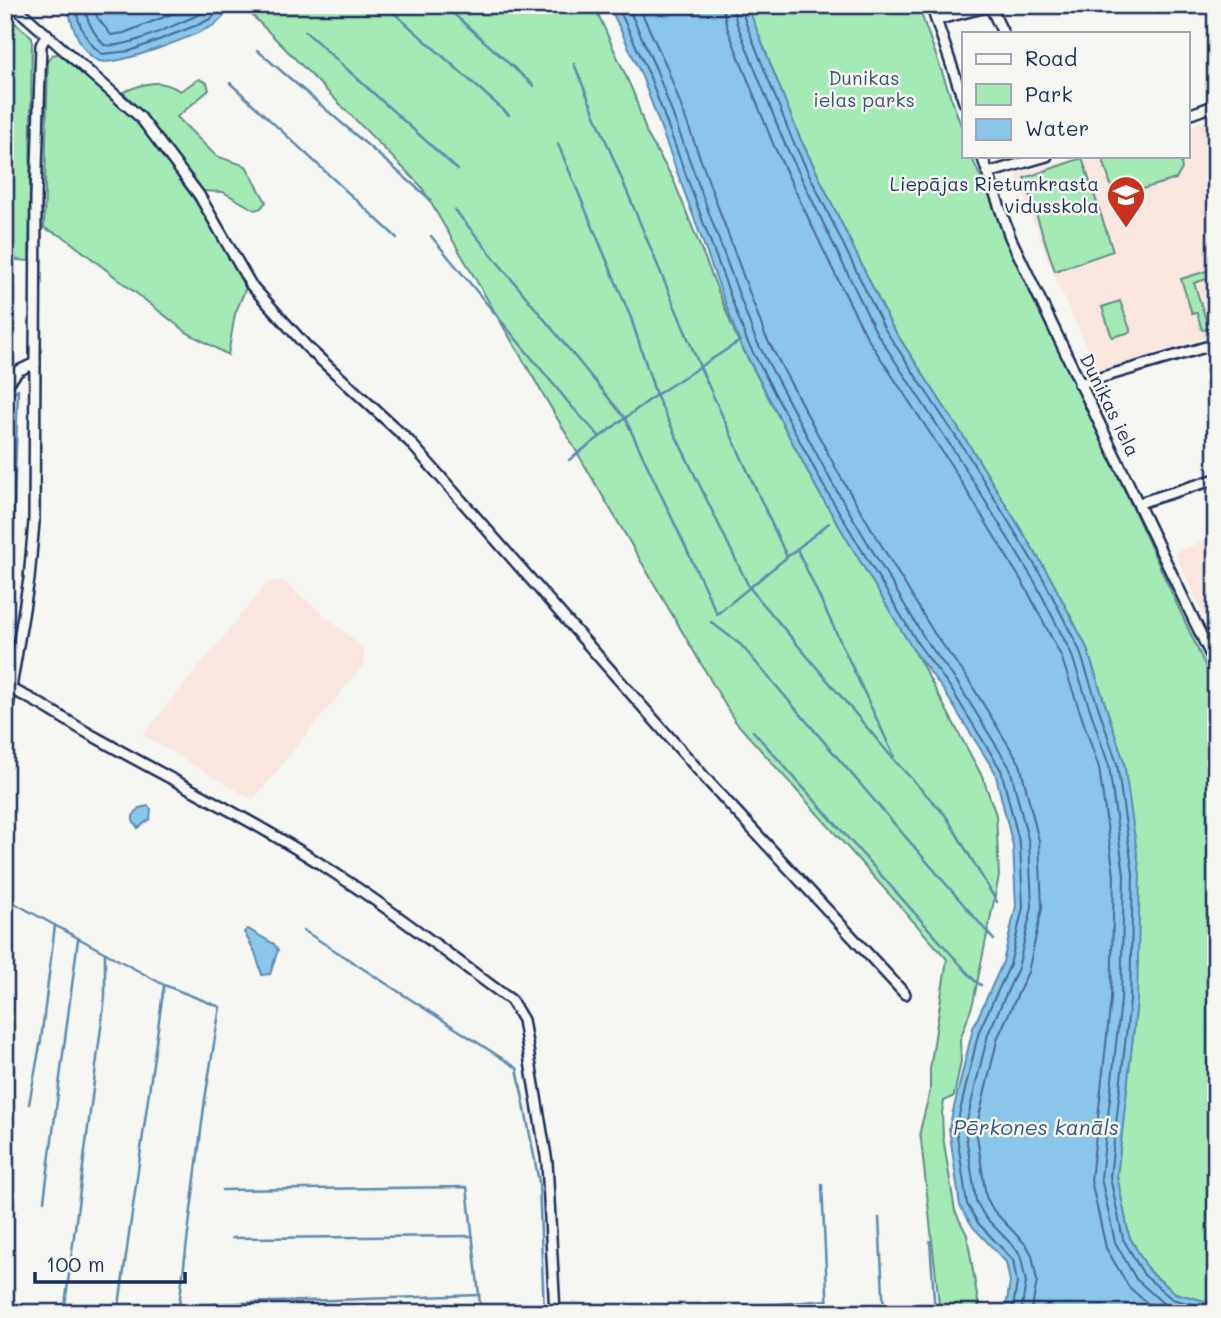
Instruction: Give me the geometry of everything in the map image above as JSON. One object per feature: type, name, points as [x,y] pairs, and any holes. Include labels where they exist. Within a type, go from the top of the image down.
[{"type":"street","points":[[13,5],[140,117],[212,216],[251,285],[307,347],[409,441],[707,780],[905,993]]},
{"type":"street","points":[[931,5],[962,96]]},
{"type":"street","points":[[936,20],[990,6],[1003,32]]},
{"type":"street","points":[[5,724],[29,579],[34,522],[36,197],[41,45],[47,34]]},
{"type":"street","points":[[1190,114],[1216,105]]},
{"type":"street","name":"Dunikas iela","points":[[983,158],[1010,237],[1216,666]]},
{"type":"street","points":[[988,173],[1040,158]]},
{"type":"street","points":[[1079,384],[1216,344]]},
{"type":"street","points":[[5,387],[18,371],[35,362]]},
{"type":"street","points":[[1139,503],[1216,479]]},
{"type":"street","points":[[12,690],[137,758],[340,876],[511,1000],[523,1020],[547,1162],[555,1313]]},
{"type":"shaded area","name":"Liepājas Rietumkrasta vidusskola","points":[[1216,118],[1216,335],[1098,371],[1058,284],[1015,174],[1075,158],[1190,158],[1190,125]]},
{"type":"shaded area","points":[[1207,539],[1209,542],[1216,539],[1216,642],[1175,553]]},
{"type":"shaded area","points":[[282,580],[364,649],[364,664],[253,800],[143,735],[268,582]]},
{"type":"green space","points":[[242,5],[594,5],[634,94],[647,134],[673,179],[737,338],[817,489],[919,659],[983,778],[996,815],[999,876],[973,1003],[960,1040],[961,1061],[954,1096],[944,1101],[942,1112],[943,1137],[955,1211],[967,1235],[980,1313],[940,1313],[920,1131],[930,1091],[930,1069],[947,959],[734,720],[421,186]]},
{"type":"green space","name":"Dunikas ielas parks","points":[[747,5],[918,5],[962,128],[962,158],[972,158],[1216,689],[1216,1304],[1175,1293],[1149,1271],[1129,1236],[1117,1176],[1137,1001],[1124,762],[1086,646],[1050,577],[973,451],[891,325],[799,136]]},
{"type":"green space","points":[[9,18],[32,37],[29,261],[17,260],[5,249],[5,21]]},
{"type":"green space","points":[[62,53],[136,119],[194,199],[247,285],[235,314],[228,355],[186,332],[64,237],[44,228],[48,60],[52,55]]},
{"type":"green space","points":[[199,79],[207,83],[209,90],[177,117],[216,156],[246,166],[266,202],[261,208],[255,210],[223,192],[201,191],[144,114],[123,92],[152,83],[166,84],[180,91]]},
{"type":"green space","points":[[1082,158],[1113,251],[1055,271],[1024,178]]},
{"type":"green space","points":[[1103,158],[1180,158],[1182,169],[1176,179],[1122,195],[1112,189]]},
{"type":"green space","points":[[1216,268],[1216,276],[1194,283],[1209,329],[1202,330],[1197,313],[1192,314],[1181,279]]},
{"type":"green space","points":[[1120,301],[1131,332],[1112,337],[1102,307]]},
{"type":"water","points":[[68,5],[232,5],[219,21],[205,30],[156,49],[108,62],[99,61],[82,45],[74,29]]},
{"type":"water","name":"Pērkones kanāls","points":[[609,5],[747,5],[799,136],[891,325],[973,451],[1050,577],[1086,646],[1124,762],[1140,874],[1137,1001],[1117,1176],[1129,1236],[1149,1271],[1175,1293],[1216,1304],[1216,1313],[1005,1313],[1010,1282],[1006,1262],[973,1227],[960,1206],[949,1128],[973,1028],[1003,962],[1016,906],[1013,846],[995,772],[944,691],[912,648],[817,489],[740,343],[641,74]]},
{"type":"water","points":[[148,806],[151,809],[150,819],[138,828],[133,816],[139,808]]},
{"type":"water","points":[[248,929],[274,944],[278,950],[270,974],[262,975],[255,952],[244,932]]},
{"type":"waterway","points":[[385,5],[509,115]]},
{"type":"waterway","points":[[444,5],[534,86]]},
{"type":"waterway","points":[[305,31],[458,170]]},
{"type":"waterway","points":[[257,50],[431,200]]},
{"type":"waterway","points":[[574,64],[700,367],[787,557]]},
{"type":"waterway","points":[[230,83],[397,238]]},
{"type":"waterway","points":[[558,144],[631,318],[656,395],[749,587],[896,762],[946,816],[997,902]]},
{"type":"waterway","points":[[455,210],[625,418],[717,614],[829,523]]},
{"type":"waterway","points":[[431,236],[600,437]]},
{"type":"waterway","points":[[569,460],[656,395],[740,341]]},
{"type":"waterway","points":[[5,402],[18,389],[13,532],[5,600]]},
{"type":"waterway","points":[[797,549],[894,756]]},
{"type":"waterway","points":[[711,622],[741,645],[994,940]]},
{"type":"waterway","points":[[753,731],[981,985]]},
{"type":"waterway","points":[[5,898],[164,985],[220,1007],[205,1099],[178,1313]]},
{"type":"waterway","points":[[29,1104],[41,1040],[55,925]]},
{"type":"waterway","points":[[303,930],[517,1068],[539,1182],[544,1313]]},
{"type":"waterway","points":[[44,1201],[78,939]]},
{"type":"waterway","points":[[64,1313],[105,997],[105,953]]},
{"type":"waterway","points":[[118,1313],[164,985]]},
{"type":"waterway","points":[[822,1185],[828,1313]]},
{"type":"waterway","points":[[222,1190],[467,1187],[481,1313]]},
{"type":"waterway","points":[[879,1218],[884,1313]]},
{"type":"waterway","points":[[232,1238],[473,1236]]},
{"type":"waterway","points":[[930,1241],[935,1313]]},
{"type":"waterway","points":[[213,1304],[479,1295]]},
{"type":"waterway","points":[[675,1313],[827,1300]]},
{"type":"place","name":"Liepājas Rietumkrasta vidusskola","points":[[1126,229]]}]
